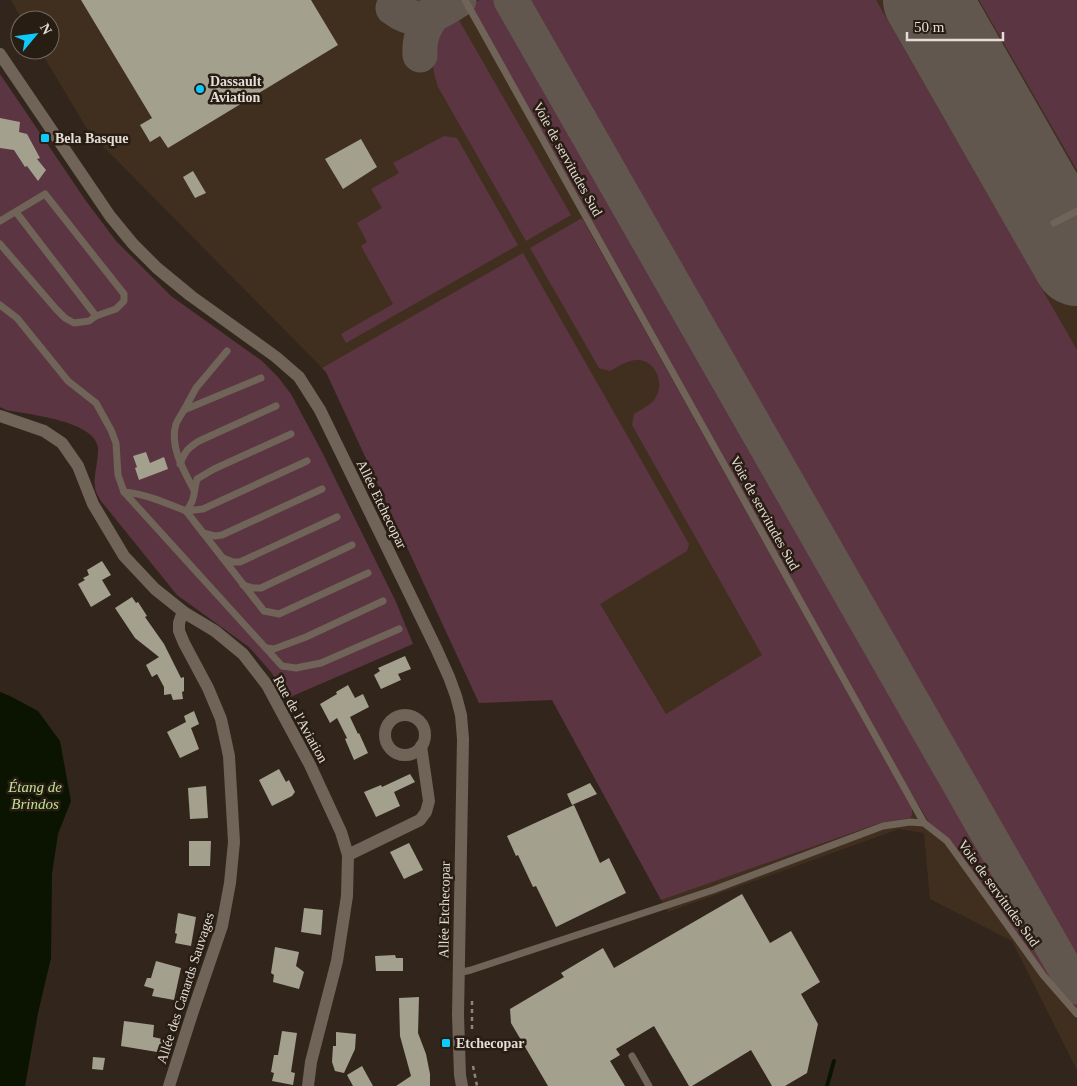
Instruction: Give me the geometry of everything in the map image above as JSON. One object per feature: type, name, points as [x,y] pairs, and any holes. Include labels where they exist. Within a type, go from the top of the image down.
[{"type":"street","name":"Allée Etchecopar","points":[[0,54],[110,216],[132,244],[191,296],[276,357],[299,377],[320,410],[449,677],[461,715],[463,739],[458,973],[460,1075],[462,1086]]},
{"type":"street","name":"Rue de l'Aviation","points":[[0,416],[44,431],[62,443],[78,466],[93,504],[124,556],[155,589],[185,613],[215,631],[243,654],[267,685],[310,765],[341,832],[348,855],[347,896],[337,961],[311,1062],[308,1086]]},
{"type":"street","name":"Allée des Canards Sauvages","points":[[169,1086],[222,926],[230,883],[234,842],[229,756],[221,719],[180,631],[179,622],[185,613]]},
{"type":"street","points":[[348,855],[420,820],[426,812],[429,801],[421,746]]},
{"type":"lane","name":"Voie de servitudes Sud","points":[[465,0],[924,823],[947,841],[1043,975],[1077,1014]]},
{"type":"lane","points":[[0,221],[45,194],[124,294],[124,301],[116,309],[96,316],[89,321],[74,323],[65,318],[56,309],[0,244]]},
{"type":"lane","points":[[1054,223],[1077,211]]},
{"type":"lane","points":[[16,212],[96,316]]},
{"type":"lane","points":[[0,305],[17,318],[68,381],[96,403],[116,443],[118,475],[124,492],[282,666],[296,668],[321,663],[398,629]]},
{"type":"lane","points":[[186,511],[195,498],[194,490],[180,464],[174,439],[176,422],[196,388],[227,351]]},
{"type":"lane","points":[[184,410],[261,378]]},
{"type":"lane","points":[[180,464],[183,454],[188,448],[199,441],[276,406]]},
{"type":"lane","points":[[194,490],[197,479],[214,469],[291,434]]},
{"type":"lane","points":[[124,492],[138,493],[186,511],[203,509],[306,461]]},
{"type":"lane","points":[[202,532],[215,536],[222,535],[322,489]]},
{"type":"lane","points":[[186,511],[264,611],[278,614],[368,573]]},
{"type":"lane","points":[[220,556],[233,562],[240,562],[337,517]]},
{"type":"lane","points":[[243,586],[261,588],[352,545]]},
{"type":"lane","points":[[266,648],[274,650],[383,601]]},
{"type":"lane","points":[[458,973],[713,890],[883,826],[910,822],[924,823]]},
{"type":"lane","points":[[632,1056],[648,1086]]},
{"type":"shaded area","points":[[11,0],[1077,0],[1077,1070],[1012,941],[930,899],[924,833],[899,829],[668,912],[552,700],[479,703],[326,372],[89,132],[46,60],[60,60],[60,10],[16,10]]},
{"type":"shaded area","points":[[480,0],[502,0],[1077,1001],[1077,1011],[1068,1002],[930,824],[895,766],[471,5]]},
{"type":"shaded area","points":[[519,0],[876,0],[1077,350],[1077,975]]},
{"type":"shaded area","points":[[979,0],[1077,0],[1077,170]]},
{"type":"shaded area","points":[[456,15],[571,215],[526,241],[438,87],[433,70],[433,52],[441,31]]},
{"type":"shaded area","points":[[0,74],[86,201],[116,241],[171,296],[262,361],[291,394],[322,452],[396,602],[413,644],[288,698],[271,672],[249,647],[177,595],[101,501],[95,489],[98,448],[94,439],[86,431],[74,425],[0,407]]},
{"type":"shaded area","points":[[444,136],[457,138],[518,245],[346,343],[341,334],[393,304],[361,246],[367,242],[357,223],[382,208],[371,189],[399,173],[393,163]]},
{"type":"shaded area","points":[[582,218],[912,808],[912,815],[909,818],[880,823],[661,900],[552,700],[479,703],[326,372],[322,368],[523,253],[689,544],[687,551],[600,604],[666,714],[762,655],[632,425],[634,414],[650,404],[657,395],[659,389],[658,376],[651,366],[640,360],[628,362],[610,371],[599,368],[530,248]]},
{"type":"water","name":"Étang de Brindos","points":[[0,692],[38,711],[60,741],[71,801],[58,834],[52,874],[51,958],[38,1013],[25,1086],[0,1086]]},
{"type":"building","name":"Dassault Aviation","points":[[81,0],[311,0],[338,45],[168,148],[160,136],[150,142],[140,125],[152,118]]},
{"type":"building","points":[[0,118],[20,122],[19,132],[27,134],[40,158],[37,159],[46,170],[38,181],[27,166],[25,167],[14,150],[0,148]]},
{"type":"building","points":[[361,139],[377,167],[343,189],[325,159]]},
{"type":"building","points":[[193,171],[206,193],[195,198],[183,177]]},
{"type":"building","points":[[146,452],[150,463],[164,457],[168,469],[139,480],[133,456]]},
{"type":"building","points":[[102,561],[111,575],[102,580],[111,595],[91,607],[78,584],[89,575],[87,570]]},
{"type":"building","points":[[132,597],[136,603],[138,602],[147,616],[145,617],[164,644],[181,678],[184,677],[183,699],[173,700],[171,694],[164,695],[164,687],[157,674],[152,677],[146,665],[159,657],[135,638],[115,608]]},
{"type":"building","points":[[405,656],[411,669],[398,674],[401,680],[381,689],[374,675],[380,671],[378,668]]},
{"type":"building","points":[[348,685],[355,698],[363,694],[369,707],[350,717],[368,753],[354,760],[345,739],[347,738],[337,718],[330,723],[320,704]]},
{"type":"building","points":[[194,711],[199,724],[191,728],[199,749],[180,758],[167,732],[186,722],[184,716]]},
{"type":"building","points":[[279,769],[286,782],[289,780],[295,792],[292,796],[272,806],[259,780]]},
{"type":"building","points":[[410,774],[415,782],[394,792],[400,806],[376,817],[364,792],[381,785],[382,787]]},
{"type":"building","points":[[590,783],[597,794],[572,805],[567,794]]},
{"type":"building","points":[[206,786],[208,818],[190,819],[188,788]]},
{"type":"building","points":[[574,805],[600,863],[609,858],[626,893],[556,927],[536,886],[533,887],[507,836]]},
{"type":"building","points":[[189,841],[211,841],[210,866],[189,866]]},
{"type":"building","points":[[409,843],[423,870],[404,879],[390,852]]},
{"type":"building","points":[[742,894],[770,943],[791,931],[820,982],[801,994],[818,1024],[807,1073],[785,1086],[772,1086],[751,1050],[692,1086],[689,1086],[654,1026],[616,1049],[620,1055],[610,1061],[625,1086],[548,1086],[511,1023],[510,1009],[564,977],[561,973],[603,948],[614,968]]},
{"type":"building","points":[[304,908],[323,910],[321,935],[301,932]]},
{"type":"building","points":[[178,913],[196,917],[191,946],[175,943]]},
{"type":"building","points":[[275,947],[299,952],[296,966],[304,972],[299,989],[273,982],[274,975],[271,973]]},
{"type":"building","points":[[395,955],[396,958],[403,958],[403,971],[376,971],[375,956]]},
{"type":"building","points":[[156,961],[181,968],[174,1000],[152,996],[154,989],[144,986],[147,978],[151,978]]},
{"type":"building","points":[[419,997],[418,1033],[426,1054],[430,1086],[396,1086],[411,1076],[400,1036],[399,998]]},
{"type":"building","points":[[124,1021],[154,1025],[153,1037],[167,1040],[163,1053],[121,1046]]},
{"type":"building","points":[[282,1031],[297,1033],[291,1072],[295,1073],[293,1085],[272,1081],[274,1073],[271,1072],[274,1055],[278,1055]]},
{"type":"building","points":[[336,1032],[356,1034],[355,1049],[344,1073],[335,1071],[332,1062],[333,1046],[336,1046]]},
{"type":"building","points":[[93,1057],[105,1058],[103,1070],[92,1069]]},
{"type":"building","points":[[362,1066],[373,1086],[353,1086],[347,1075]]},
{"type":"waterway","points":[[827,1086],[834,1061]]},
{"type":"taxiway","points":[[393,8],[402,14],[419,18],[434,14],[459,0]]},
{"type":"taxiway","points":[[511,0],[1077,987]]},
{"type":"taxiway","points":[[420,55],[422,34],[432,16]]},
{"type":"runway","points":[[927,0],[1077,262]]},
{"type":"place","name":"Dassault Aviation","points":[[200,89]]},
{"type":"place","name":"Bela Basque","points":[[45,138]]},
{"type":"place","name":"Etchecopar","points":[[446,1043]]}]
